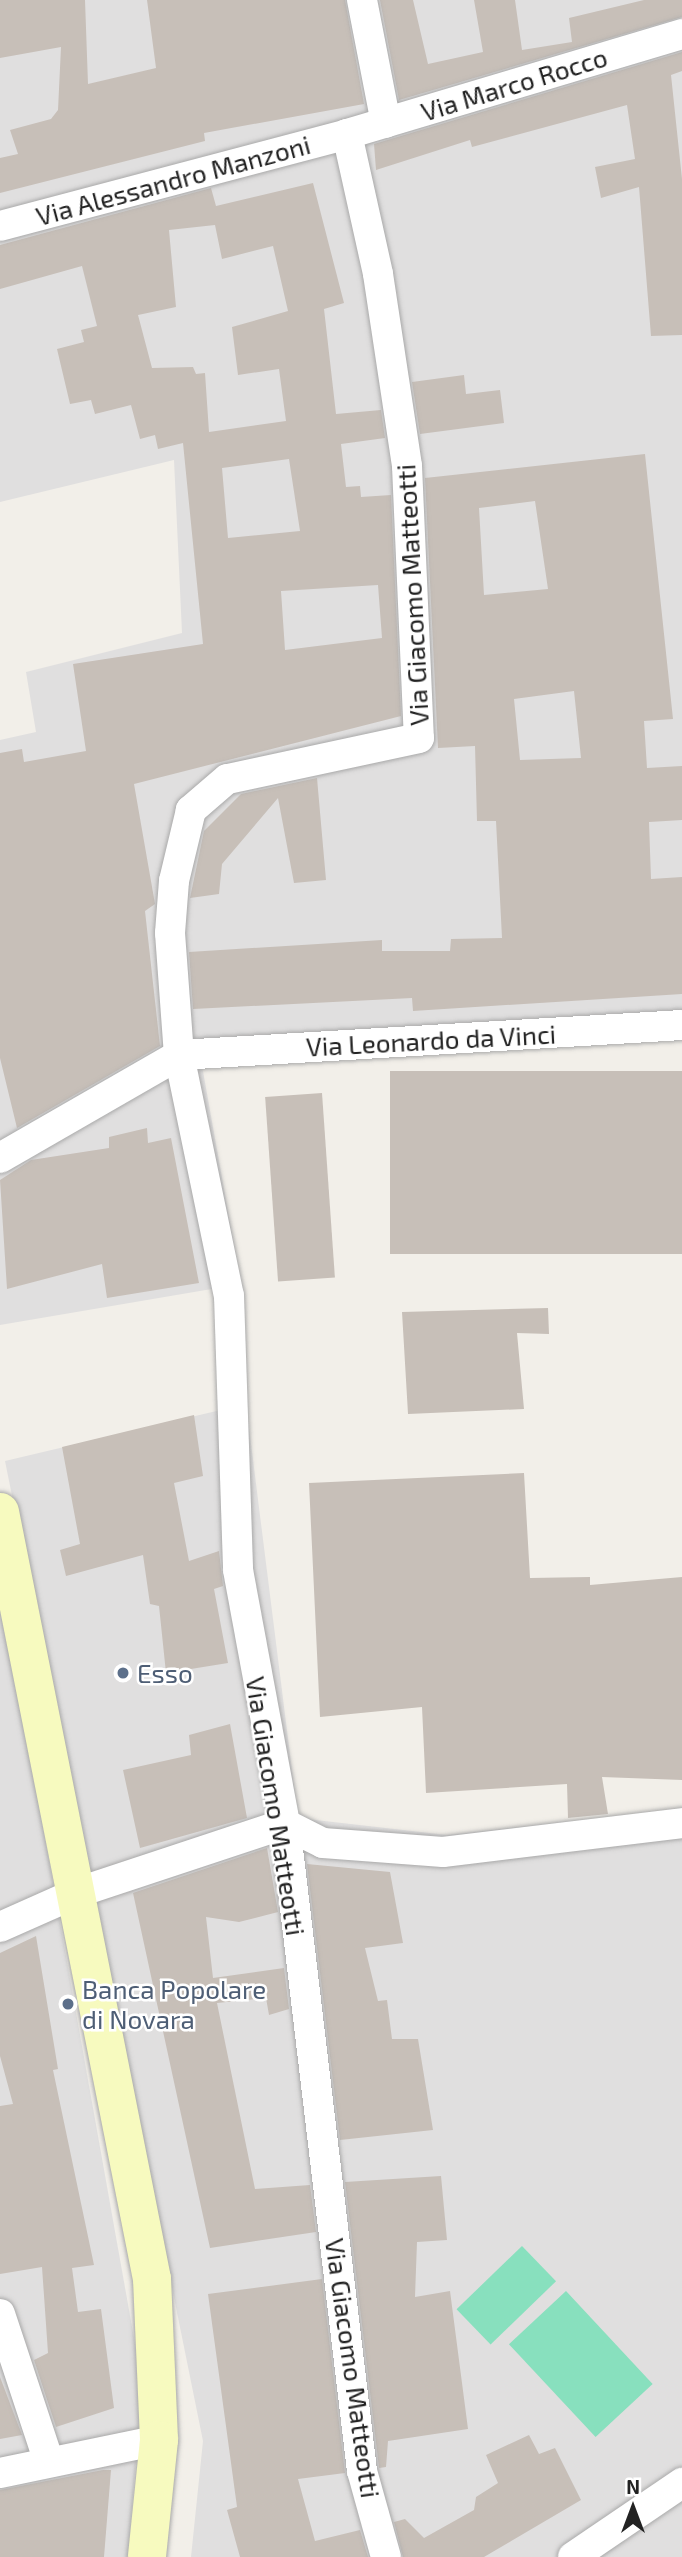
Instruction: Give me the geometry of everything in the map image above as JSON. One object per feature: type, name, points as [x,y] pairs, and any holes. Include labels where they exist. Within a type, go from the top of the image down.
[{"type":"main road","points":[[0,1512],[79,1892],[152,2278],[159,2440],[147,2557]]},
{"type":"street","points":[[362,0],[386,123]]},
{"type":"street","name":"Via Marco Rocco","points":[[347,134],[682,34]]},
{"type":"street","name":"Via Alessandro Manzoni","points":[[0,226],[347,134]]},
{"type":"street","name":"Via Giacomo Matteotti","points":[[347,134],[378,274],[407,466],[419,738],[227,779],[191,810],[174,881],[170,933],[179,1055],[229,1296],[238,1570],[285,1824],[362,2471],[386,2557]]},
{"type":"street","name":"Via Leonardo da Vinci","points":[[179,1055],[682,1025]]},
{"type":"street","points":[[0,1158],[179,1055]]},
{"type":"street","points":[[0,1927],[79,1892],[285,1824],[323,1843],[443,1852],[682,1823]]},
{"type":"street","points":[[0,2314],[48,2459]]},
{"type":"street","points":[[0,2473],[48,2459],[159,2440]]},
{"type":"street","points":[[573,2557],[682,2483]]},
{"type":"shaded area","points":[[0,0],[682,0],[682,1040],[201,1060],[241,1284],[0,1325],[0,740],[36,732],[26,672],[182,633],[174,460],[0,502]]},
{"type":"shaded area","points":[[246,1404],[298,1818],[447,1835],[682,1809],[682,2557],[191,2557],[203,2441],[5,1461]]},
{"type":"shaded area","points":[[0,1586],[142,2383],[128,2557],[0,2557]]},
{"type":"green space","points":[[522,2246],[556,2281],[491,2344],[457,2309]]},
{"type":"green space","points":[[566,2291],[653,2384],[596,2437],[509,2344]]},
{"type":"building","points":[[0,0],[85,0],[88,84],[156,68],[147,0],[345,0],[364,104],[204,133],[205,141],[0,193],[0,158],[18,154],[10,130],[51,119],[58,110],[61,47],[0,58]]},
{"type":"building","points":[[380,0],[413,0],[428,64],[483,52],[474,0],[515,0],[522,50],[572,42],[569,18],[644,0],[682,0],[682,17],[399,100]]},
{"type":"building","points":[[682,52],[682,71],[671,75],[682,179],[682,335],[651,336],[639,187],[601,198],[595,167],[635,159],[627,105],[472,147],[470,140],[376,170],[374,144]]},
{"type":"building","points":[[313,183],[344,303],[324,309],[336,414],[381,410],[385,438],[341,444],[346,487],[360,486],[361,497],[391,495],[401,716],[134,784],[155,904],[145,911],[160,1046],[17,1128],[0,1058],[0,753],[22,749],[24,762],[86,751],[73,664],[203,644],[183,443],[158,449],[155,435],[140,439],[131,405],[95,414],[91,400],[70,404],[57,349],[84,342],[81,330],[97,326],[82,266],[0,289],[0,245],[211,188],[216,206]],"holes":[[[215,225],[222,259],[273,246],[288,311],[232,327],[238,375],[279,369],[286,421],[209,432],[205,373],[196,374],[193,367],[152,368],[138,315],[176,307],[169,230]],[[289,459],[300,531],[228,538],[222,468]],[[378,585],[382,638],[285,650],[281,591]]]},
{"type":"building","points":[[464,375],[466,394],[500,390],[504,423],[420,434],[412,382]]},
{"type":"building","points":[[645,454],[673,719],[644,721],[647,768],[682,766],[682,820],[649,822],[651,879],[682,877],[682,994],[413,1011],[412,998],[193,1009],[189,952],[382,940],[382,951],[450,951],[451,939],[502,938],[496,821],[477,821],[475,746],[438,748],[425,478]],"holes":[[[535,501],[548,589],[484,595],[479,508]],[[574,691],[581,758],[520,760],[514,699]]]},
{"type":"building","points":[[317,778],[326,880],[294,883],[278,798],[222,864],[219,894],[190,898],[204,831],[241,794]]},
{"type":"building","points":[[390,1071],[682,1071],[682,1254],[390,1254]]},
{"type":"building","points":[[322,1093],[335,1278],[278,1282],[265,1097]]},
{"type":"building","points":[[147,1128],[148,1143],[171,1138],[199,1283],[107,1298],[102,1264],[7,1289],[0,1180],[31,1160],[109,1148],[109,1137]]},
{"type":"building","points":[[548,1308],[549,1334],[517,1333],[524,1409],[408,1414],[402,1312]]},
{"type":"building","points":[[194,1415],[203,1476],[174,1483],[189,1561],[219,1551],[223,1586],[214,1589],[228,1663],[166,1673],[159,1606],[150,1604],[143,1555],[66,1576],[60,1550],[80,1544],[62,1447]]},
{"type":"building","points":[[524,1473],[530,1578],[590,1577],[590,1585],[682,1577],[682,1780],[602,1777],[608,1814],[568,1818],[567,1784],[426,1793],[422,1707],[320,1717],[309,1483]]},
{"type":"building","points":[[230,1724],[247,1818],[140,1848],[123,1770],[191,1755],[189,1735]]},
{"type":"building","points":[[267,1848],[278,1912],[239,1922],[206,1917],[213,1978],[284,1968],[289,2009],[269,2015],[266,1998],[217,2003],[255,2189],[310,2185],[316,2232],[210,2248],[133,1893]]},
{"type":"building","points":[[307,1864],[390,1872],[403,1943],[365,1948],[378,2001],[387,2000],[392,2039],[418,2039],[433,2130],[340,2140]]},
{"type":"building","points":[[36,1936],[58,2069],[53,2070],[94,2265],[72,2268],[78,2312],[101,2309],[114,2408],[56,2427],[34,2360],[48,2353],[42,2267],[0,2274],[0,2106],[13,2104],[0,2056],[0,1953]]},
{"type":"building","points":[[441,2176],[447,2240],[417,2242],[415,2297],[450,2291],[468,2429],[388,2441],[386,2467],[379,2468],[345,2182]]},
{"type":"building","points":[[322,2279],[345,2473],[298,2479],[315,2541],[360,2530],[368,2557],[240,2557],[227,2510],[237,2507],[208,2294]]},
{"type":"building","points":[[0,2377],[22,2435],[0,2439]]},
{"type":"building","points":[[529,2435],[539,2454],[555,2448],[581,2500],[484,2557],[403,2557],[394,2522],[405,2519],[424,2538],[474,2510],[476,2497],[498,2483],[486,2455]]},
{"type":"building","points":[[111,2470],[104,2557],[0,2557],[0,2490]]},
{"type":"place","name":"Esso","points":[[123,1673]]},
{"type":"place","name":"Banca Popolare di Novara","points":[[68,2004]]}]
